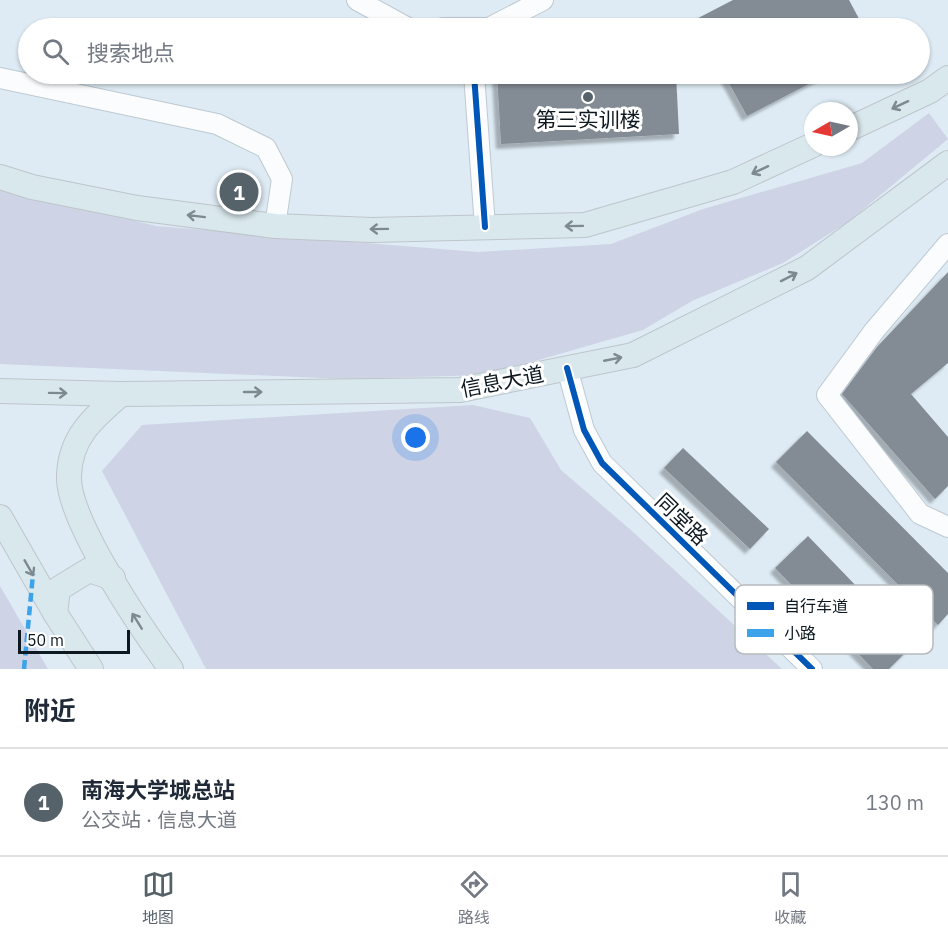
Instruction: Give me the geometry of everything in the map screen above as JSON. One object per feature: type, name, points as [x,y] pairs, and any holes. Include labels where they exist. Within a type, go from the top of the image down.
[{"type":"main road","points":[[858,125],[930,91],[948,78]]},
{"type":"main road","points":[[0,177],[32,187],[137,208],[275,226],[371,230],[585,225],[733,182],[804,149]]},
{"type":"main road","name":"信息大道","points":[[0,391],[121,394],[460,390],[633,355],[807,268],[948,163]]},
{"type":"main road","points":[[121,394],[87,423],[75,446],[69,477],[81,524],[139,624],[171,669]]},
{"type":"main road","points":[[0,517],[55,613],[91,669]]},
{"type":"main road","points":[[55,613],[58,589],[69,581],[89,570],[113,578]]},
{"type":"street","points":[[357,0],[390,18]]},
{"type":"street","points":[[508,18],[543,0]]},
{"type":"street","points":[[0,78],[18,82]]},
{"type":"street","points":[[28,84],[217,124],[266,148],[282,179],[275,226]]},
{"type":"street","points":[[475,84],[485,227]]},
{"type":"street","points":[[948,244],[873,331],[827,395],[920,514],[948,527]]},
{"type":"street","name":"同堂路","points":[[567,368],[584,430],[602,464],[735,594]]},
{"type":"street","name":"同堂路","points":[[797,654],[812,669]]},
{"type":"shaded area","points":[[929,113],[948,139],[848,222],[783,263],[692,301],[643,330],[486,375],[343,379],[0,364],[0,188],[156,226],[478,252],[611,244],[703,209],[862,163]]},
{"type":"shaded area","points":[[473,405],[530,418],[561,470],[632,531],[735,626],[735,654],[766,654],[782,669],[206,669],[102,471],[142,425]]},
{"type":"shaded area","points":[[0,586],[48,669],[0,669]]},
{"type":"building","points":[[733,0],[849,0],[859,18],[698,18]]},
{"type":"building","name":"第三实训楼","points":[[498,84],[676,84],[679,134],[501,144]]},
{"type":"building","points":[[729,84],[809,84],[747,116]]},
{"type":"building","points":[[948,272],[948,363],[911,394],[948,437],[948,486],[935,499],[842,394],[877,347]]},
{"type":"building","points":[[807,431],[948,573],[948,614],[938,625],[933,620],[933,585],[898,585],[776,462]]},
{"type":"building","points":[[683,448],[769,529],[750,549],[664,468]]},
{"type":"building","points":[[808,536],[855,585],[791,585],[775,568]]},
{"type":"building","points":[[858,654],[904,654],[889,669],[873,669]]},
{"type":"marked path","points":[[24,669],[33,574]]},
{"type":"cycle path","points":[[475,84],[485,227]]},
{"type":"cycle path","points":[[567,368],[584,430],[602,463],[735,593]]},
{"type":"cycle path","points":[[797,654],[812,669]]},
{"type":"place","name":"第三实训楼","points":[[588,97]]},
{"type":"place","name":"南海大学城总站","points":[[239,192]]}]
